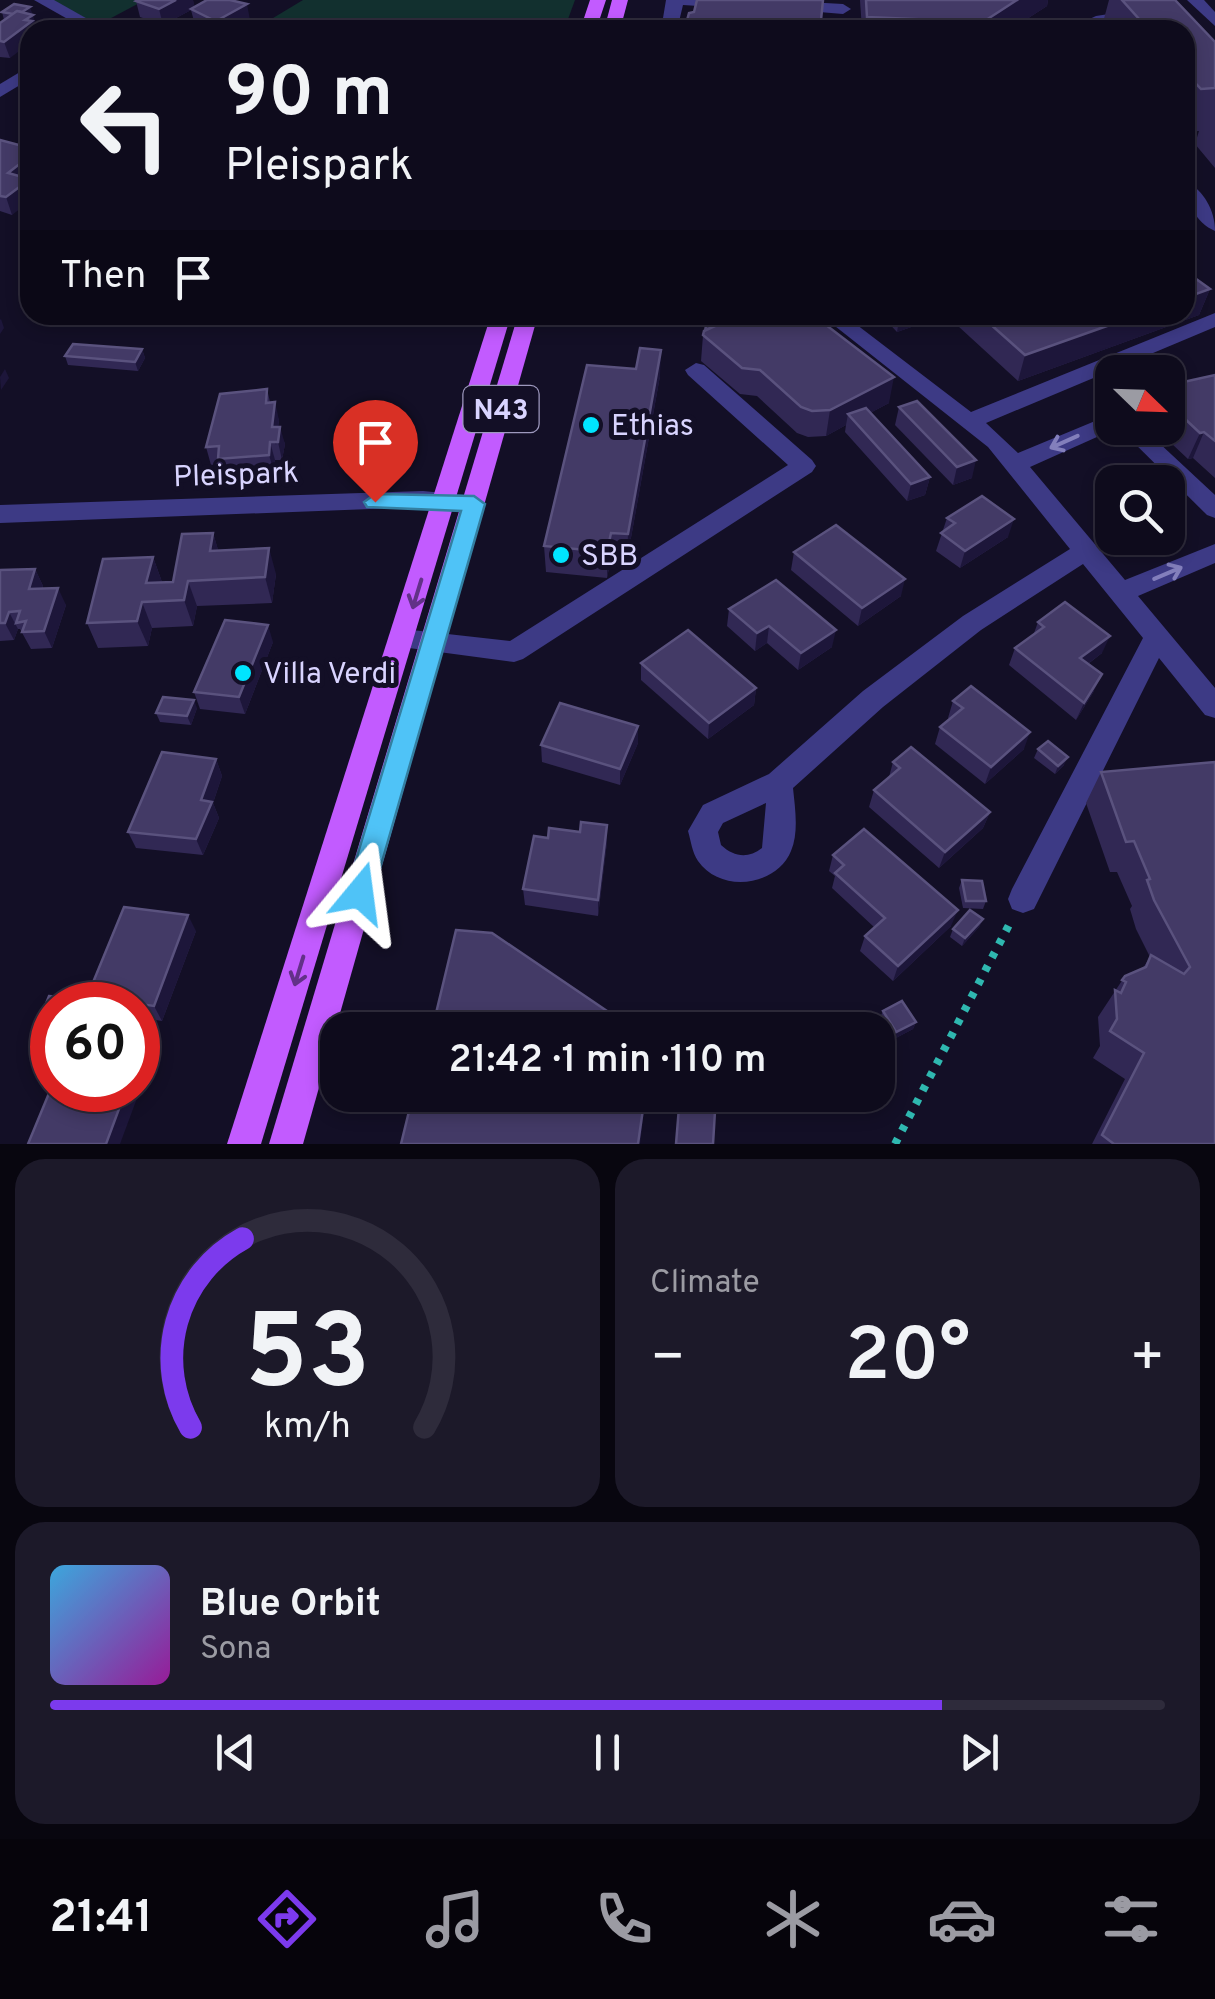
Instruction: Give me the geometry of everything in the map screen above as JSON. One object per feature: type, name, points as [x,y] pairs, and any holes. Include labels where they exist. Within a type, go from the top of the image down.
[{"type":"main road","name":"N43","points":[[286,1144],[433,643],[499,325]]},
{"type":"main road","name":"N43","points":[[244,1144],[403,639],[460,502],[524,325]]},
{"type":"street","points":[[42,0],[77,20]]},
{"type":"street","points":[[676,0],[843,9]]},
{"type":"street","points":[[1195,0],[1215,20]]},
{"type":"street","points":[[1099,20],[1158,14]]},
{"type":"street","points":[[1195,200],[1215,225]]},
{"type":"street","points":[[969,421],[1215,320]]},
{"type":"street","points":[[844,325],[996,442],[1215,707]]},
{"type":"street","points":[[403,639],[514,652],[804,466],[696,370]]},
{"type":"street","points":[[1015,464],[1095,429]]},
{"type":"street","points":[[1148,445],[1215,508]]},
{"type":"street","name":"Pleispark","points":[[0,514],[460,502]]},
{"type":"street","points":[[779,783],[873,699],[958,634],[1087,550]]},
{"type":"street","points":[[1120,593],[1215,553]]},
{"type":"street","points":[[1023,900],[1156,638]]},
{"type":"path","points":[[896,1144],[1023,900]]},
{"type":"green space","points":[[51,0],[145,0],[107,20],[89,20]]},
{"type":"green space","points":[[303,0],[575,0],[568,20],[270,20]]},
{"type":"building","points":[[138,0],[176,0],[159,9]]},
{"type":"building","points":[[207,0],[247,4],[218,20],[205,20],[209,18],[191,9]]},
{"type":"building","points":[[697,0],[823,0],[821,20],[687,20],[689,13],[694,12]]},
{"type":"building","points":[[866,0],[1017,0],[986,20],[867,17]]},
{"type":"building","points":[[1122,0],[1175,0],[1194,20],[1140,20]]},
{"type":"building","points":[[14,4],[30,7],[13,14],[2,12]]},
{"type":"building","points":[[17,11],[33,15],[20,20],[20,30],[4,42],[0,41],[0,23]]},
{"type":"building","points":[[1195,21],[1215,42],[1215,88],[1201,89],[1195,83]]},
{"type":"building","points":[[0,140],[20,145],[20,164],[8,173],[20,176],[20,186],[6,197],[0,196]]},
{"type":"building","points":[[1195,278],[1210,289],[1195,294]]},
{"type":"building","points":[[717,325],[826,325],[894,377],[830,410],[812,411],[801,407],[760,370],[742,368],[703,335]]},
{"type":"building","points":[[991,325],[1110,325],[1025,355]]},
{"type":"building","points":[[73,344],[142,349],[135,362],[65,356]]},
{"type":"building","points":[[640,348],[661,350],[628,534],[611,533],[607,552],[544,546],[587,365],[636,369]]},
{"type":"building","points":[[1215,375],[1215,441],[1185,419],[1185,382]]},
{"type":"building","points":[[267,389],[266,403],[275,402],[272,427],[280,427],[278,442],[270,442],[269,455],[218,459],[219,446],[206,447],[220,394]]},
{"type":"building","points":[[917,401],[976,460],[957,467],[899,407]]},
{"type":"building","points":[[866,408],[930,477],[911,484],[848,414]]},
{"type":"building","points":[[982,496],[1014,519],[965,551],[941,533],[955,523],[947,518]]},
{"type":"building","points":[[836,525],[905,579],[862,608],[794,552]]},
{"type":"building","points":[[213,533],[210,551],[269,548],[265,577],[188,581],[184,600],[142,602],[137,621],[87,623],[103,559],[153,557],[146,583],[173,582],[182,534]]},
{"type":"building","points":[[35,569],[29,589],[58,588],[44,631],[22,632],[26,621],[16,623],[20,611],[9,612],[5,623],[0,623],[0,570]]},
{"type":"building","points":[[776,580],[836,630],[801,653],[769,626],[757,633],[729,609]]},
{"type":"building","points":[[1065,602],[1110,636],[1080,658],[1102,674],[1084,703],[1015,648],[1044,627],[1038,622]]},
{"type":"building","points":[[225,620],[268,625],[239,697],[194,692]]},
{"type":"building","points":[[688,630],[756,688],[709,723],[641,663]]},
{"type":"building","points":[[971,686],[1030,732],[991,767],[940,727],[963,708],[953,701]]},
{"type":"building","points":[[163,697],[194,700],[187,716],[156,713]]},
{"type":"building","points":[[560,703],[638,726],[620,769],[541,745]]},
{"type":"building","points":[[1048,741],[1068,757],[1058,766],[1038,749]]},
{"type":"building","points":[[911,747],[990,812],[945,852],[874,790],[900,768],[893,762]]},
{"type":"building","points":[[162,752],[216,759],[201,800],[212,802],[196,839],[128,832]]},
{"type":"building","points":[[1215,762],[1215,1144],[1114,1144],[1102,1135],[1144,1053],[1110,1031],[1117,1019],[1115,990],[1121,993],[1125,976],[1146,967],[1151,955],[1184,974],[1190,967],[1154,900],[1134,841],[1126,842],[1101,772]]},
{"type":"building","points":[[581,822],[607,825],[598,900],[523,889],[534,836],[548,838],[549,828],[580,832]]},
{"type":"building","points":[[864,829],[958,910],[898,966],[865,936],[885,918],[835,873],[844,865],[833,855]]},
{"type":"building","points":[[962,880],[982,881],[986,901],[966,901]]},
{"type":"building","points":[[124,907],[188,915],[160,990],[160,982],[93,982]]},
{"type":"building","points":[[970,910],[983,919],[965,938],[953,929]]},
{"type":"building","points":[[456,930],[492,933],[608,1012],[436,1012]]},
{"type":"building","points":[[902,1001],[916,1022],[896,1032],[895,1012],[883,1011]]},
{"type":"building","points":[[41,1112],[118,1112],[106,1144],[28,1144]]},
{"type":"building","points":[[409,1112],[643,1112],[638,1144],[401,1144]]},
{"type":"building","points":[[679,1112],[715,1112],[713,1144],[676,1144]]},
{"type":"place","name":"Ethias","points":[[591,425]]},
{"type":"place","name":"SBB","points":[[561,555]]},
{"type":"place","name":"Villa Verdi","points":[[243,673]]},
{"type":"route","points":[[360,893],[474,504],[375,502]]}]
